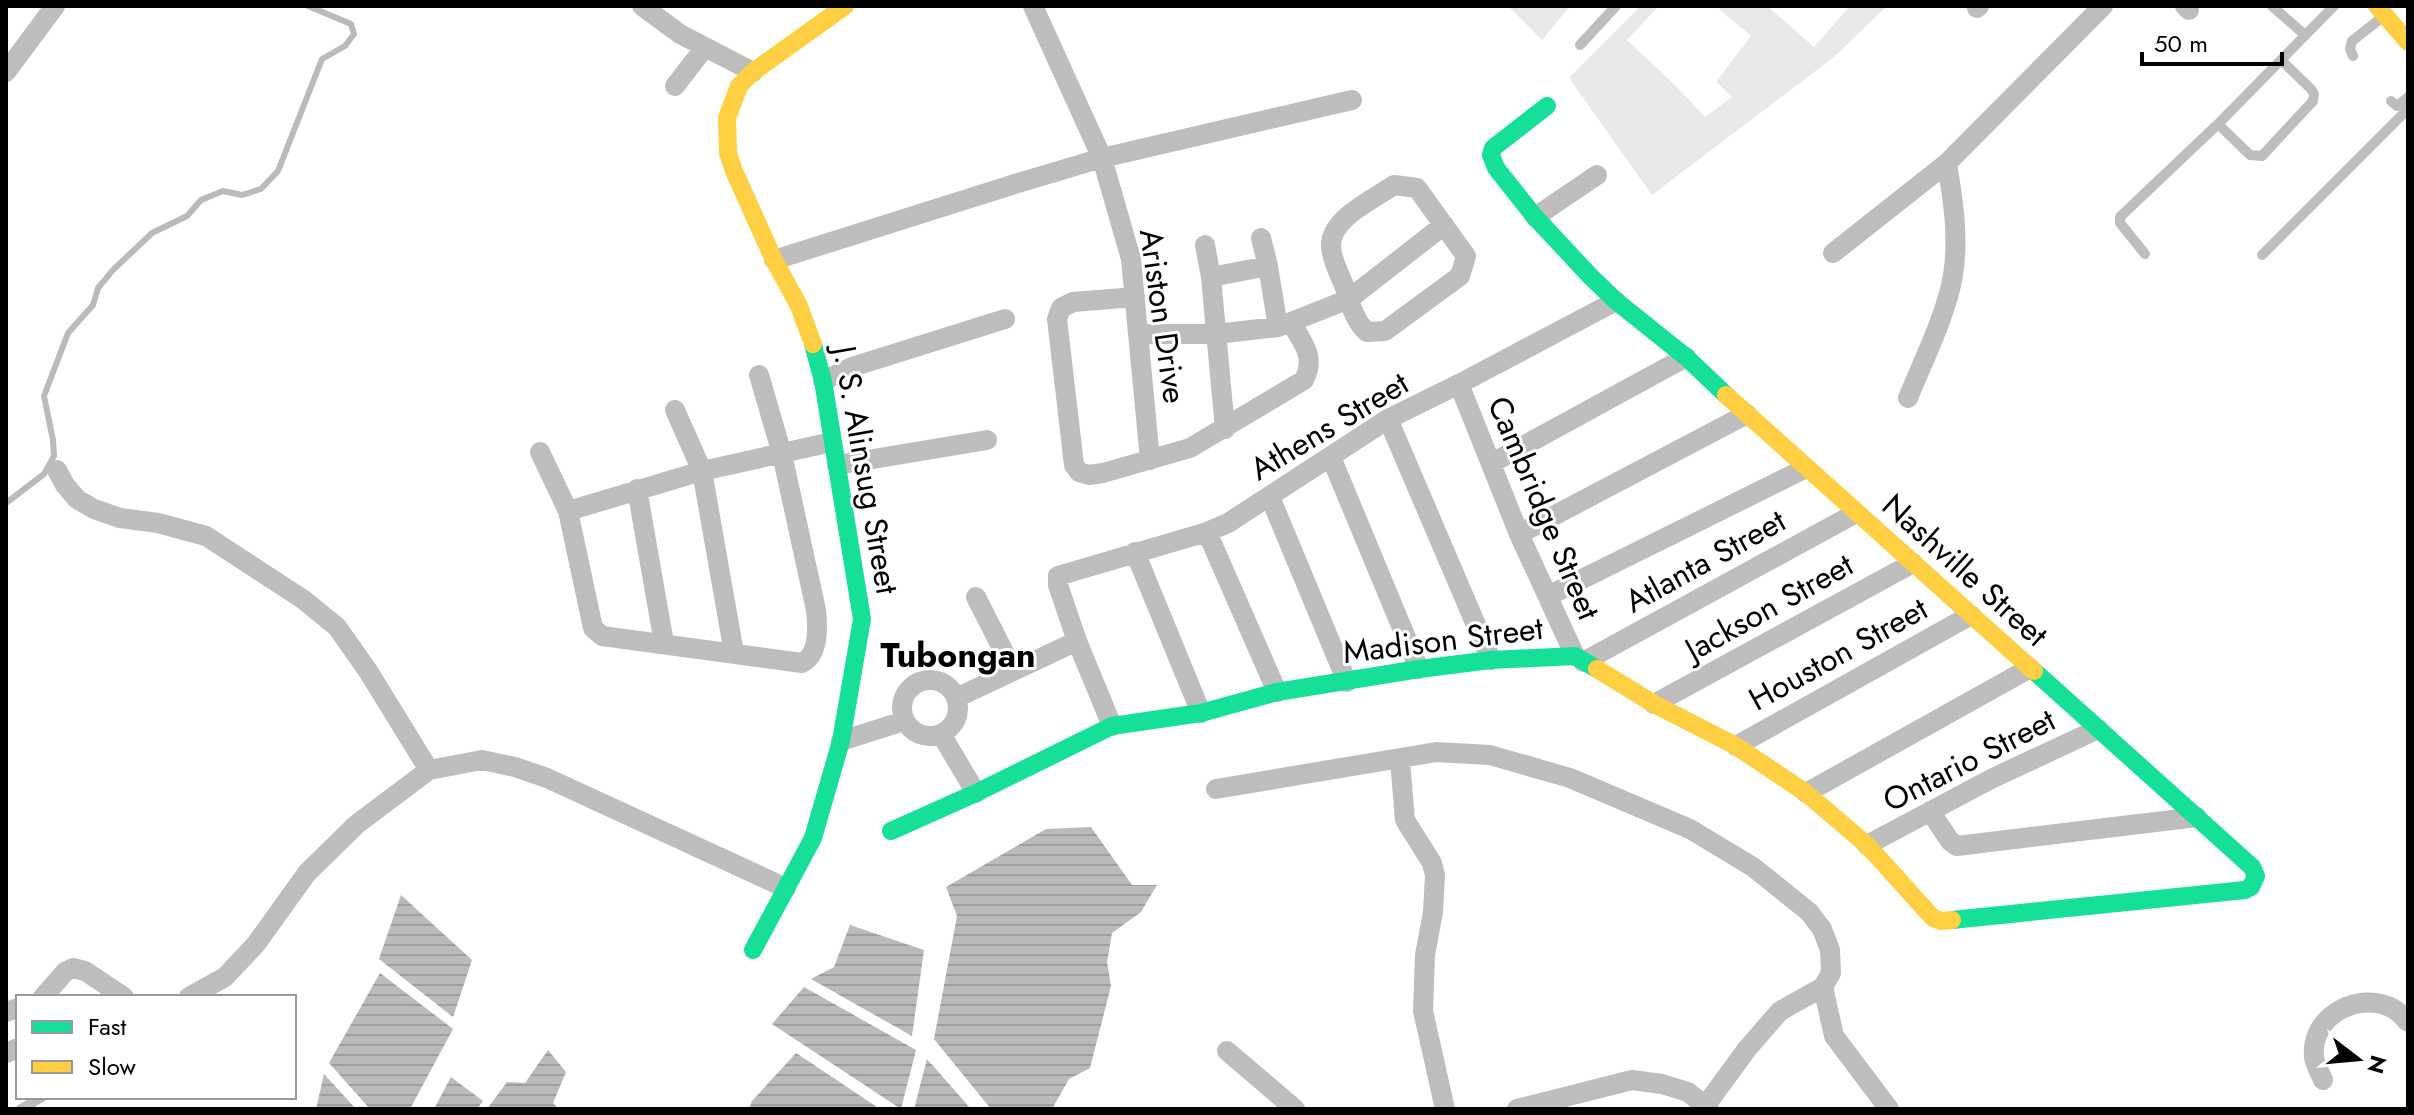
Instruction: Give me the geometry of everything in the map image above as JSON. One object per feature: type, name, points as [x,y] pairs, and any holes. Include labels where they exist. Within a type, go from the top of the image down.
[{"type":"street","points":[[6,72],[55,6]]},
{"type":"street","points":[[642,6],[680,34],[753,72]]},
{"type":"street","name":"J. S. Alinsug Street","points":[[753,950],[813,838],[841,741],[862,619],[823,381],[814,346],[799,306],[774,260],[734,171],[728,153],[727,118],[739,86],[753,72],[845,6]]},
{"type":"street","name":"Ariston Drive","points":[[1033,6],[1102,158],[1131,259],[1150,460]]},
{"type":"street","points":[[1833,253],[1947,163],[2103,6]]},
{"type":"street","points":[[2381,10],[2408,42]]},
{"type":"street","points":[[675,86],[705,47]]},
{"type":"street","points":[[774,260],[1102,158],[1352,100]]},
{"type":"street","name":"Nashville Street","points":[[1547,106],[1493,148],[1491,155],[1496,168],[1535,217],[1616,301],[1686,357],[2252,867],[2256,876],[2255,883],[2245,890],[1941,921]]},
{"type":"street","points":[[1908,398],[1953,276],[1956,212],[1947,163]]},
{"type":"street","points":[[1535,217],[1597,175]]},
{"type":"street","points":[[1394,185],[1417,188],[1466,256],[1460,276],[1385,331],[1367,332],[1349,299],[1333,257],[1331,243],[1334,230],[1342,220],[1394,185]]},
{"type":"street","points":[[1139,334],[1216,334],[1284,325],[1349,299],[1444,225]]},
{"type":"street","points":[[1135,297],[1073,302],[1063,305],[1057,319],[1074,465],[1079,472],[1089,475],[1190,448],[1304,380],[1310,359],[1284,325],[1261,238]]},
{"type":"street","points":[[1205,245],[1211,277],[1225,429]]},
{"type":"street","points":[[1211,277],[1268,266]]},
{"type":"street","name":"Athens Street","points":[[1077,641],[1057,580],[1062,573],[1207,532],[1270,497],[1388,419],[1616,301]]},
{"type":"street","points":[[823,381],[852,367],[1005,319]]},
{"type":"street","points":[[1492,463],[1686,357]]},
{"type":"street","points":[[540,452],[568,511],[596,633],[802,663],[813,653],[816,610],[782,454],[759,375]]},
{"type":"street","name":"Cambridge Street","points":[[1459,384],[1519,534],[1579,659]]},
{"type":"street","points":[[675,410],[702,471],[734,653]]},
{"type":"street","points":[[1519,534],[1747,414]]},
{"type":"street","points":[[1388,419],[1491,660]]},
{"type":"street","points":[[837,465],[987,440]]},
{"type":"street","points":[[568,511],[702,471],[832,442]]},
{"type":"street","points":[[1331,457],[1419,669]]},
{"type":"street","points":[[1548,596],[1806,468]]},
{"type":"street","points":[[57,470],[77,499],[94,509],[120,518],[158,523],[206,536],[304,600],[337,627],[429,770]]},
{"type":"street","points":[[637,489],[664,643]]},
{"type":"street","points":[[1270,497],[1347,682]]},
{"type":"street","name":"Atlanta Street","points":[[1579,659],[1856,513]]},
{"type":"street","points":[[1207,532],[1277,692]]},
{"type":"street","points":[[1135,552],[1201,713]]},
{"type":"street","name":"Jackson Street","points":[[1654,704],[1913,563]]},
{"type":"street","points":[[976,597],[1013,670]]},
{"type":"street","name":"Houston Street","points":[[1736,746],[1971,615]]},
{"type":"street","points":[[956,698],[1077,641],[1112,726]]},
{"type":"street","name":"Madison Street","points":[[891,831],[1112,726],[1201,713],[1277,692],[1419,669],[1491,660],[1579,659],[1654,704],[1736,746],[1806,793],[1867,845],[1933,918],[1941,921]]},
{"type":"street","points":[[1806,793],[2030,668]]},
{"type":"street","points":[[933,680],[947,686],[956,698],[958,712],[952,725],[941,734],[927,737],[913,732],[904,721],[902,706],[907,692],[919,682],[933,680]]},
{"type":"street","points":[[841,741],[904,721]]},
{"type":"street","name":"Ontario Street","points":[[1867,845],[2098,729]]},
{"type":"street","points":[[941,734],[976,793]]},
{"type":"street","points":[[1216,789],[1436,752],[1490,755],[1570,778],[1690,829],[1753,867],[1809,912],[1822,929],[1830,950],[1831,973],[1823,987],[1780,1011],[1747,1049],[1708,1107],[1688,1092],[1632,1080],[1517,1109]]},
{"type":"street","points":[[193,995],[225,977],[256,944],[307,873],[357,824],[429,770],[482,760],[547,778],[786,888]]},
{"type":"street","points":[[1400,760],[1405,820],[1432,863],[1435,875],[1433,912],[1425,955],[1423,1011],[1445,1109]]},
{"type":"street","points":[[1930,811],[1950,841],[1961,846],[2197,817]]},
{"type":"street","points":[[45,995],[65,972],[73,968],[85,971],[121,995]]},
{"type":"street","points":[[1823,987],[1834,1036],[1889,1109]]},
{"type":"street","points":[[2323,1080],[2314,1058],[2316,1041],[2324,1024],[2338,1009],[2366,1002],[2393,1009],[2408,1022]]},
{"type":"street","points":[[1227,1051],[1295,1109]]},
{"type":"lane","points":[[1580,45],[1616,6]]},
{"type":"lane","points":[[2272,6],[2305,35]]},
{"type":"lane","points":[[2145,254],[2120,223],[2120,217],[2218,124],[2334,6]]},
{"type":"lane","points":[[2353,56],[2350,49],[2352,41],[2381,10]]},
{"type":"lane","points":[[2218,124],[2250,155],[2262,156],[2313,101],[2311,89],[2281,60]]},
{"type":"lane","points":[[2391,101],[2397,106],[2408,97]]},
{"type":"lane","points":[[2262,255],[2408,109]]},
{"type":"lane","points":[[21,1109],[38,1099]]},
{"type":"shaded area","points":[[1508,6],[1570,6],[1542,40]]},
{"type":"shaded area","points":[[1641,6],[1659,6],[1627,40],[1705,117],[1732,97],[1716,82],[1751,36],[1719,9],[1722,6],[1767,6],[1814,47],[1850,6],[1887,6],[1834,57],[1652,195],[1569,78]]},
{"type":"shaded area","points":[[1091,827],[1132,885],[1157,885],[1141,912],[1112,933],[1107,962],[1111,986],[1090,1068],[1069,1079],[1052,1109],[991,1109],[934,1039],[957,916],[946,887],[1046,829]]},
{"type":"shaded area","points":[[401,895],[472,960],[453,1017],[379,959]]},
{"type":"shaded area","points":[[850,925],[924,950],[912,1036],[811,979],[834,967]]},
{"type":"shaded area","points":[[380,973],[453,1029],[410,1109],[370,1109],[329,1063]]},
{"type":"shaded area","points":[[804,987],[916,1050],[901,1109],[772,1024]]},
{"type":"shaded area","points":[[548,1050],[566,1072],[553,1103],[559,1109],[487,1109],[507,1082],[525,1083]]},
{"type":"shaded area","points":[[796,1053],[880,1109],[749,1109],[752,1101]]},
{"type":"shaded area","points":[[927,1059],[971,1109],[914,1109]]},
{"type":"shaded area","points":[[324,1074],[356,1109],[316,1109]]},
{"type":"shaded area","points":[[451,1077],[483,1101],[477,1109],[434,1109]]},
{"type":"waterway","points":[[6,503],[44,474],[54,456],[44,396],[68,333],[93,305],[98,288],[152,233],[187,216],[201,200],[223,191],[242,195],[261,189],[278,171],[322,59],[345,46],[354,34],[351,24],[308,6]]},
{"type":"traffic: fast","points":[[1547,106],[1493,148],[1491,155],[1496,168],[1535,217],[1591,277],[1726,395]]},
{"type":"traffic: fast","points":[[753,950],[813,838],[841,741],[862,619],[823,381],[813,344]]},
{"type":"traffic: fast","points":[[891,831],[1112,726],[1201,713],[1277,692],[1491,660],[1575,656],[1597,669]]},
{"type":"traffic: fast","points":[[1952,920],[2245,890],[2251,887],[2256,876],[2252,867],[2034,671]]},
{"type":"traffic: slow","points":[[813,344],[799,306],[774,260],[734,171],[728,153],[727,118],[739,86],[753,72],[845,6]]},
{"type":"traffic: slow","points":[[2377,6],[2408,42]]},
{"type":"traffic: slow","points":[[1726,395],[2034,671]]},
{"type":"traffic: slow","points":[[1597,669],[1654,704],[1736,746],[1806,793],[1867,845],[1933,918],[1952,920]]},
{"type":"district","name":"Tubongan","points":[[958,655]]}]
